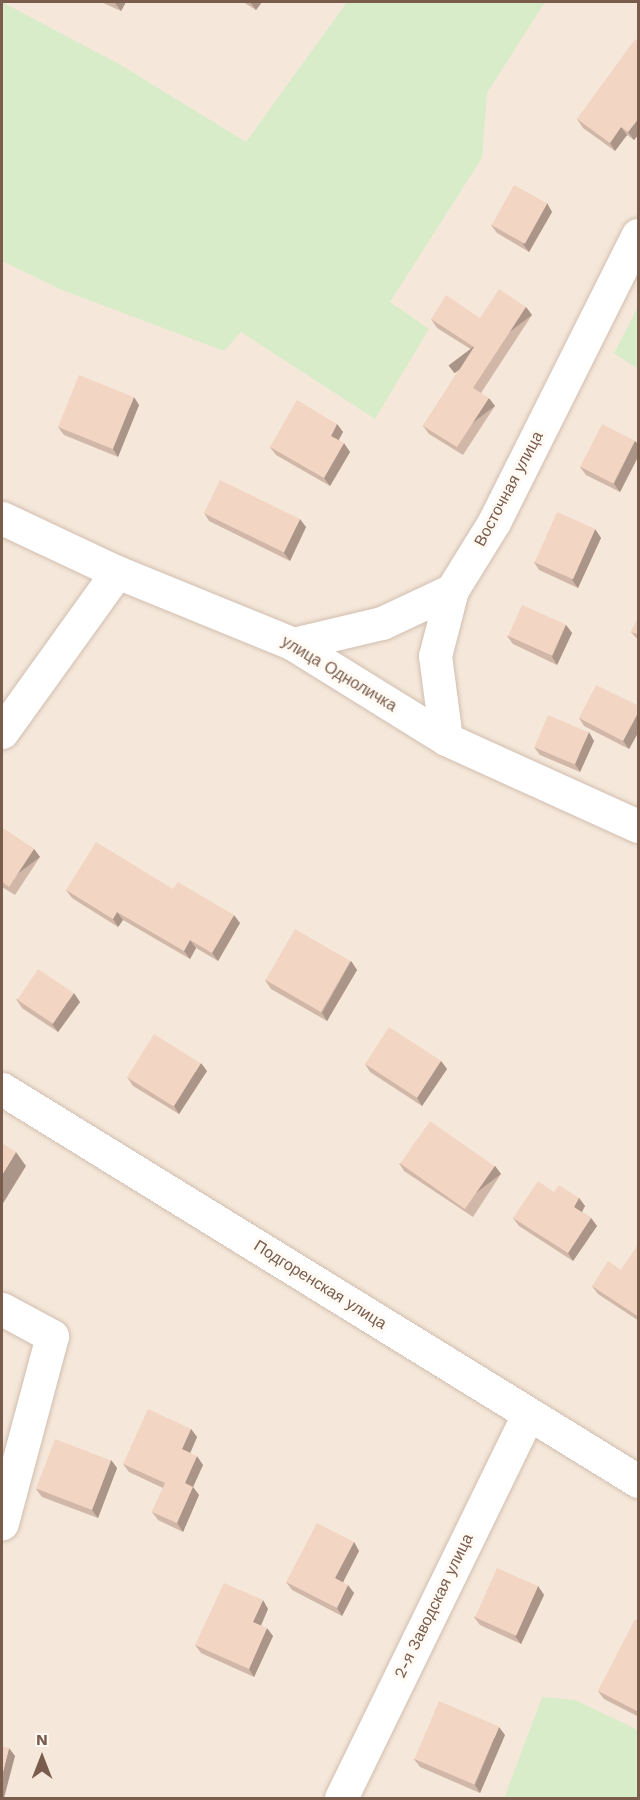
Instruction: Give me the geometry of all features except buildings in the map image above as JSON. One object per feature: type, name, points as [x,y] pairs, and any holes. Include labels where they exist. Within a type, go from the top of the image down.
[{"type":"street","name":"Восточная улица","points":[[446,739],[435,656],[452,590],[494,522],[639,235]]},
{"type":"street","name":"улица Одноличка","points":[[2,518],[117,572],[293,644],[446,739],[639,826]]},
{"type":"street","points":[[2,732],[117,572]]},
{"type":"street","points":[[293,644],[382,623],[452,590]]},
{"type":"street","name":"Подгоренская улица","points":[[2,1089],[639,1481]]},
{"type":"street","points":[[2,1309],[52,1336],[2,1523]]},
{"type":"street","name":"2-я Заводская улица","points":[[341,1798],[528,1414]]},
{"type":"shaded area","points":[[2,2],[638,2],[638,1798],[2,1798]]},
{"type":"green space","points":[[2,2],[119,64],[246,142],[347,2],[545,2],[487,93],[482,158],[390,302],[429,329],[375,419],[241,332],[224,351],[62,290],[2,261]]},
{"type":"green space","points":[[638,307],[638,369],[614,353]]},
{"type":"green space","points":[[542,1697],[575,1700],[638,1730],[638,1798],[504,1798]]}]
